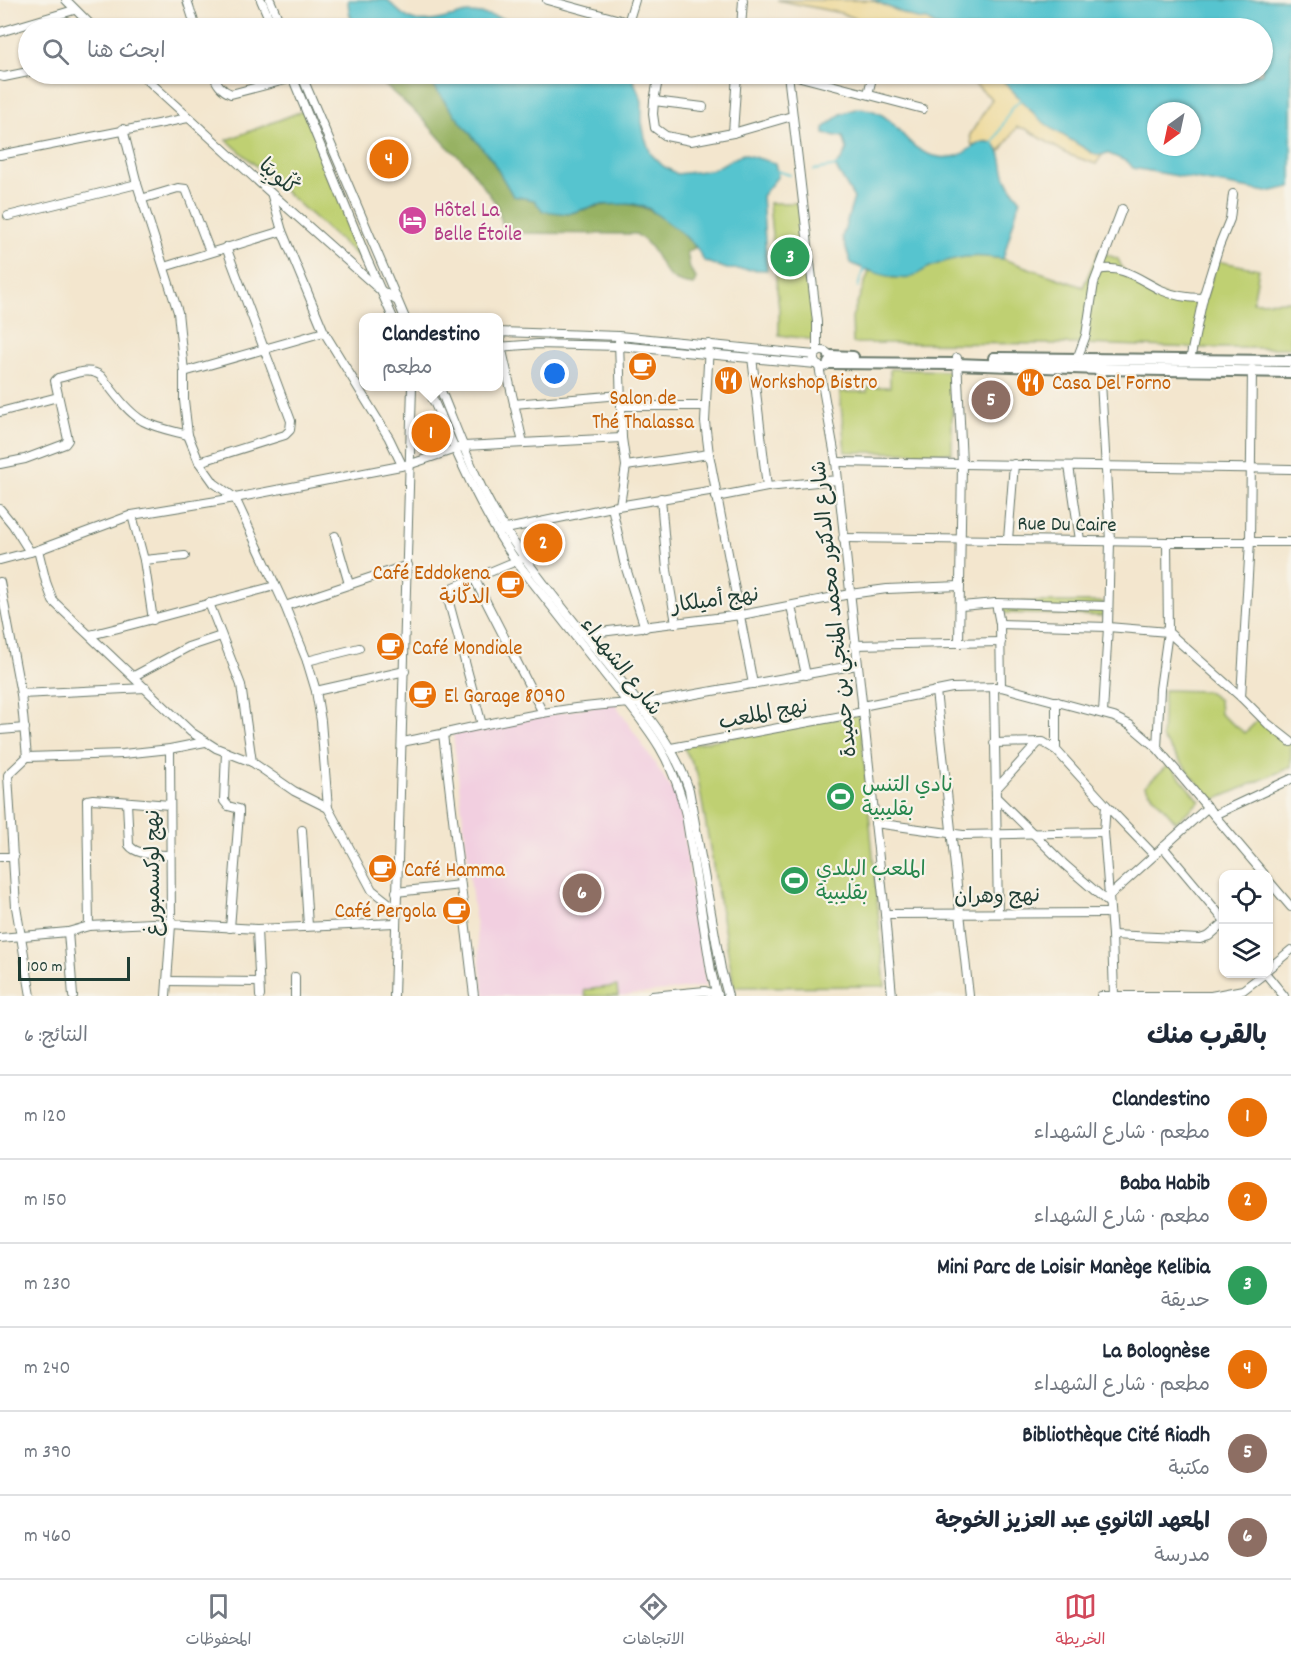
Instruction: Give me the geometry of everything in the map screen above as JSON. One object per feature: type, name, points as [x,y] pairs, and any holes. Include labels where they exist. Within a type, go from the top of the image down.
[{"type":"main road","points":[[822,359],[896,361],[1077,359],[1100,364],[1190,360],[1291,372]]},
{"type":"main road","points":[[956,361],[1252,366],[1291,361]]},
{"type":"street","points":[[66,0],[83,18]]},
{"type":"street","points":[[187,0],[193,18]]},
{"type":"street","points":[[261,0],[269,18]]},
{"type":"street","points":[[270,0],[278,18]]},
{"type":"street","points":[[547,0],[613,18]]},
{"type":"street","points":[[629,18],[635,0]]},
{"type":"street","points":[[742,18],[743,0]]},
{"type":"street","points":[[47,18],[74,10]]},
{"type":"street","points":[[0,32],[18,27]]},
{"type":"street","points":[[0,76],[18,74]]},
{"type":"street","name":"كْلُوبِيَا","points":[[152,84],[380,290],[396,300]]},
{"type":"street","points":[[217,84],[231,94],[265,84]]},
{"type":"street","points":[[295,84],[391,313]]},
{"type":"street","points":[[305,84],[396,300],[404,313]]},
{"type":"street","points":[[657,84],[653,114],[655,128],[666,136],[691,141],[792,116]]},
{"type":"street","points":[[733,132],[736,84]]},
{"type":"street","points":[[790,84],[822,359]]},
{"type":"street","points":[[828,84],[923,108]]},
{"type":"street","points":[[868,94],[870,84]]},
{"type":"street","points":[[654,101],[703,107]]},
{"type":"street","points":[[0,155],[188,118]]},
{"type":"street","points":[[123,129],[136,184],[178,312],[188,435],[200,462],[214,483],[235,498],[285,606],[307,661],[316,691],[322,732],[327,808],[372,890],[396,909]]},
{"type":"street","points":[[8,216],[136,184]]},
{"type":"street","points":[[141,199],[178,188],[186,189],[210,252]]},
{"type":"street","points":[[272,194],[282,231],[324,332],[359,389]]},
{"type":"street","points":[[1190,360],[1203,298],[1230,219],[1233,194]]},
{"type":"street","points":[[1077,359],[1086,335],[1092,292],[1122,209]]},
{"type":"street","points":[[164,267],[282,231]]},
{"type":"street","points":[[200,462],[285,435],[290,430],[291,422],[226,247]]},
{"type":"street","points":[[1099,270],[1108,268],[1122,271],[1174,295],[1203,298]]},
{"type":"street","points":[[184,372],[324,332]]},
{"type":"street","points":[[503,332],[619,336],[822,359]]},
{"type":"street","points":[[619,336],[622,438],[626,466],[616,506],[624,562],[645,628]]},
{"type":"street","points":[[503,347],[538,344],[709,348],[752,357],[822,359]]},
{"type":"street","points":[[709,348],[705,406],[709,454],[753,684]]},
{"type":"street","points":[[752,357],[767,486]]},
{"type":"street","points":[[503,359],[523,443]]},
{"type":"street","name":"شارع الدكتور محمد المنجي بن حميدة","points":[[822,359],[825,398],[836,462],[892,996]]},
{"type":"street","points":[[956,361],[962,464],[960,643]]},
{"type":"street","points":[[1100,364],[1110,542],[1103,713]]},
{"type":"street","points":[[1241,697],[1250,541],[1252,366]]},
{"type":"street","points":[[0,464],[25,459],[65,444],[68,440],[56,380],[93,371],[101,376],[141,419],[157,427],[188,435]]},
{"type":"street","points":[[360,391],[389,438],[402,465]]},
{"type":"street","points":[[394,996],[412,391]]},
{"type":"street","name":"شارع الشهداء","points":[[429,391],[455,448],[468,466],[516,561],[662,747],[682,780]]},
{"type":"street","name":"شارع الشهداء","points":[[441,391],[464,446],[468,466]]},
{"type":"street","points":[[514,404],[621,395]]},
{"type":"street","points":[[0,412],[58,397]]},
{"type":"street","points":[[621,406],[705,406]]},
{"type":"street","points":[[0,560],[34,551],[132,515],[411,464],[464,446],[622,438]]},
{"type":"street","points":[[626,466],[709,454]]},
{"type":"street","points":[[836,462],[1291,469]]},
{"type":"street","points":[[1008,540],[1014,464]]},
{"type":"street","points":[[1070,466],[1080,540]]},
{"type":"street","points":[[500,530],[661,498],[837,480]]},
{"type":"street","points":[[661,498],[667,570],[676,623]]},
{"type":"street","points":[[0,509],[34,551],[53,601],[190,732],[205,742],[252,762],[294,791],[327,808]]},
{"type":"street","points":[[132,515],[144,560],[153,620]]},
{"type":"street","name":"شارع الشهداء","points":[[500,530],[525,557],[671,748],[682,780],[711,971],[721,996]]},
{"type":"street","points":[[336,536],[349,584]]},
{"type":"street","name":"Rue Du Caire","points":[[843,538],[1291,542]]},
{"type":"street","points":[[1157,748],[1160,689],[1168,632],[1167,542]]},
{"type":"street","points":[[144,560],[184,556]]},
{"type":"street","points":[[482,725],[448,600],[451,590],[525,557]]},
{"type":"street","points":[[285,606],[408,565]]},
{"type":"street","points":[[474,578],[543,713]]},
{"type":"street","points":[[0,582],[21,694],[27,757]]},
{"type":"street","points":[[90,635],[275,586]]},
{"type":"street","name":"نهج أميلكار","points":[[584,634],[741,615],[850,594],[960,586]]},
{"type":"street","points":[[209,603],[241,685],[252,762]]},
{"type":"street","points":[[961,606],[996,603],[1108,606]]},
{"type":"street","points":[[996,603],[1000,624],[994,743],[998,913]]},
{"type":"street","points":[[791,606],[806,675]]},
{"type":"street","points":[[1000,624],[1108,627],[1168,632],[1268,724],[1291,742]]},
{"type":"street","points":[[134,676],[188,646],[221,636]]},
{"type":"street","points":[[854,645],[1000,642]]},
{"type":"street","points":[[307,661],[359,648]]},
{"type":"street","points":[[403,742],[543,713],[638,703],[857,665]]},
{"type":"street","points":[[316,691],[405,671]]},
{"type":"street","name":"نهج الملعب","points":[[671,748],[952,688],[998,687],[1103,713],[1130,725],[1157,748],[1261,870]]},
{"type":"street","points":[[21,694],[146,688]]},
{"type":"street","points":[[936,691],[969,996]]},
{"type":"street","points":[[1056,701],[1056,750]]},
{"type":"street","points":[[0,730],[25,728]]},
{"type":"street","points":[[443,734],[474,996]]},
{"type":"street","points":[[31,996],[16,906],[14,857],[4,775],[27,757],[123,754],[170,749],[205,742]]},
{"type":"street","points":[[996,793],[1038,742]]},
{"type":"street","points":[[994,743],[1047,742],[1154,855]]},
{"type":"street","name":"نهج لوكسمبورغ","points":[[166,996],[171,925],[170,749]]},
{"type":"street","points":[[226,752],[224,801],[228,806],[239,809],[230,928]]},
{"type":"street","points":[[1214,815],[1291,779]]},
{"type":"street","points":[[996,793],[1065,865],[1109,900]]},
{"type":"street","points":[[89,926],[86,802],[90,799],[170,805]]},
{"type":"street","points":[[127,801],[131,849],[137,852],[170,855]]},
{"type":"street","points":[[1106,805],[1104,832],[1114,996]]},
{"type":"street","points":[[1109,900],[1154,855],[1208,807]]},
{"type":"street","points":[[875,823],[952,834],[1104,832]]},
{"type":"street","points":[[302,830],[308,926]]},
{"type":"street","points":[[1163,847],[1219,915]]},
{"type":"street","points":[[0,858],[14,857]]},
{"type":"street","points":[[396,892],[460,885]]},
{"type":"street","points":[[1273,885],[1291,907]]},
{"type":"street","name":"نهج وهران","points":[[885,914],[1109,913]]},
{"type":"street","points":[[0,938],[68,932],[89,926],[152,923],[256,929],[395,922]]},
{"type":"street","points":[[1112,935],[1200,939],[1209,936],[1221,924]]},
{"type":"street","points":[[256,929],[260,996]]},
{"type":"street","points":[[68,932],[72,996]]},
{"type":"street","points":[[1273,966],[1291,950]]},
{"type":"street","points":[[295,977],[295,996]]},
{"type":"street","points":[[1101,996],[1211,996],[1243,990],[1260,978]]},
{"type":"street","points":[[1268,978],[1284,996]]},
{"type":"street","points":[[167,981],[259,982]]},
{"type":"street","points":[[651,996],[705,991],[721,996]]},
{"type":"shaded area","points":[[614,702],[679,800],[706,986],[622,996],[618,996],[617,987],[584,991],[585,996],[484,996],[453,734]]},
{"type":"green space","points":[[384,84],[433,84],[492,160],[513,195],[534,200],[568,214],[589,208],[624,204],[652,211],[696,247],[687,252],[690,269],[696,278],[694,285],[674,280],[668,275],[653,250],[636,234],[505,233],[497,205],[467,164],[421,117]]},
{"type":"green space","points":[[305,110],[370,267],[227,140]]},
{"type":"green space","points":[[769,203],[801,203],[815,340],[779,335],[779,310]]},
{"type":"green space","points":[[1099,251],[1118,259],[1126,276],[1158,294],[1180,301],[1205,299],[1217,261],[1259,269],[1253,302],[1291,301],[1291,348],[853,343],[852,317],[870,269],[892,278],[909,278],[953,258],[977,255],[1003,259],[1083,287]]},
{"type":"green space","points":[[890,369],[952,371],[952,453],[845,452],[840,392],[867,392],[868,387],[890,387]]},
{"type":"green space","points":[[1004,602],[1103,602],[1103,616],[1003,613]]},
{"type":"green space","points":[[1164,690],[1206,691],[1219,700],[1220,714],[1245,733],[1260,718],[1291,744],[1291,767],[1212,801],[1162,738]]},
{"type":"green space","name":"الملعب البلدي بقليبية","points":[[860,714],[885,986],[734,987],[697,773],[683,746]]},
{"type":"green space","points":[[1169,764],[1200,801],[1176,822],[1145,786]]},
{"type":"green space","points":[[617,986],[618,996],[585,996],[584,990]]},
{"type":"sand","points":[[777,0],[872,0],[915,18],[855,18]]},
{"type":"sand","points":[[975,84],[1006,84],[1038,118],[1094,154],[1102,155],[1096,164],[1067,154],[1026,129],[1017,127],[1000,152],[988,143],[972,146],[970,135],[992,99]]},
{"type":"water","points":[[348,0],[388,0],[409,18],[351,18]]},
{"type":"water","points":[[872,0],[1291,0],[1291,187],[1267,192],[1133,168],[1128,162],[1107,153],[1094,154],[1038,118],[1006,84],[1273,84],[1273,18],[915,18]]},
{"type":"water","points":[[464,13],[485,14],[501,18],[443,18]]},
{"type":"water","points":[[433,84],[635,84],[642,101],[642,122],[651,154],[663,166],[677,174],[711,170],[743,154],[775,163],[778,176],[762,196],[767,270],[727,269],[704,261],[696,247],[682,233],[648,208],[634,204],[597,205],[568,214],[543,211],[534,200],[513,196],[492,160]]},
{"type":"water","points":[[858,108],[874,111],[884,117],[910,143],[927,154],[939,157],[957,156],[980,143],[990,142],[995,145],[1000,154],[1006,179],[1020,199],[1003,259],[974,256],[957,258],[930,267],[909,278],[880,274],[851,263],[842,237],[854,198],[835,166],[847,149],[843,137],[824,134],[824,128],[841,114]]},
{"type":"waterway","points":[[993,144],[1011,109],[1021,99]]},
{"type":"waterway","points":[[814,170],[837,166]]},
{"type":"waterway","points":[[777,171],[790,175]]},
{"type":"waterway","points":[[858,287],[864,267]]},
{"type":"place","name":"La Bolognèse","points":[[389,159]]},
{"type":"place","name":"Hôtel La Belle Étoile","points":[[413,221]]},
{"type":"place","name":"Mini Parc de Loisir Manège Kelibia","points":[[790,257]]},
{"type":"place","name":"Salon de Thé Thalassa","points":[[643,366]]},
{"type":"place","name":"Workshop Bistro","points":[[729,381]]},
{"type":"place","name":"Casa Del Forno","points":[[1031,382]]},
{"type":"place","name":"Bibliothèque Cité Riadh","points":[[991,400]]},
{"type":"place","name":"Clandestino","points":[[431,433]]},
{"type":"place","name":"Baba Habib","points":[[543,543]]},
{"type":"place","name":"Café Eddokena الدكّانة","points":[[511,584]]},
{"type":"place","name":"Café Mondiale","points":[[391,647]]},
{"type":"place","name":"El Garage 8090","points":[[423,695]]},
{"type":"place","name":"نادي التنس بقليبية","points":[[841,796]]},
{"type":"place","name":"Café Hamma","points":[[383,869]]},
{"type":"place","name":"الملعب البلدي بقليبية","points":[[795,880]]},
{"type":"place","name":"المعهد الثانوي عبد العزيز الخوجة","points":[[582,893]]},
{"type":"place","name":"Café Pergola","points":[[457,910]]}]
